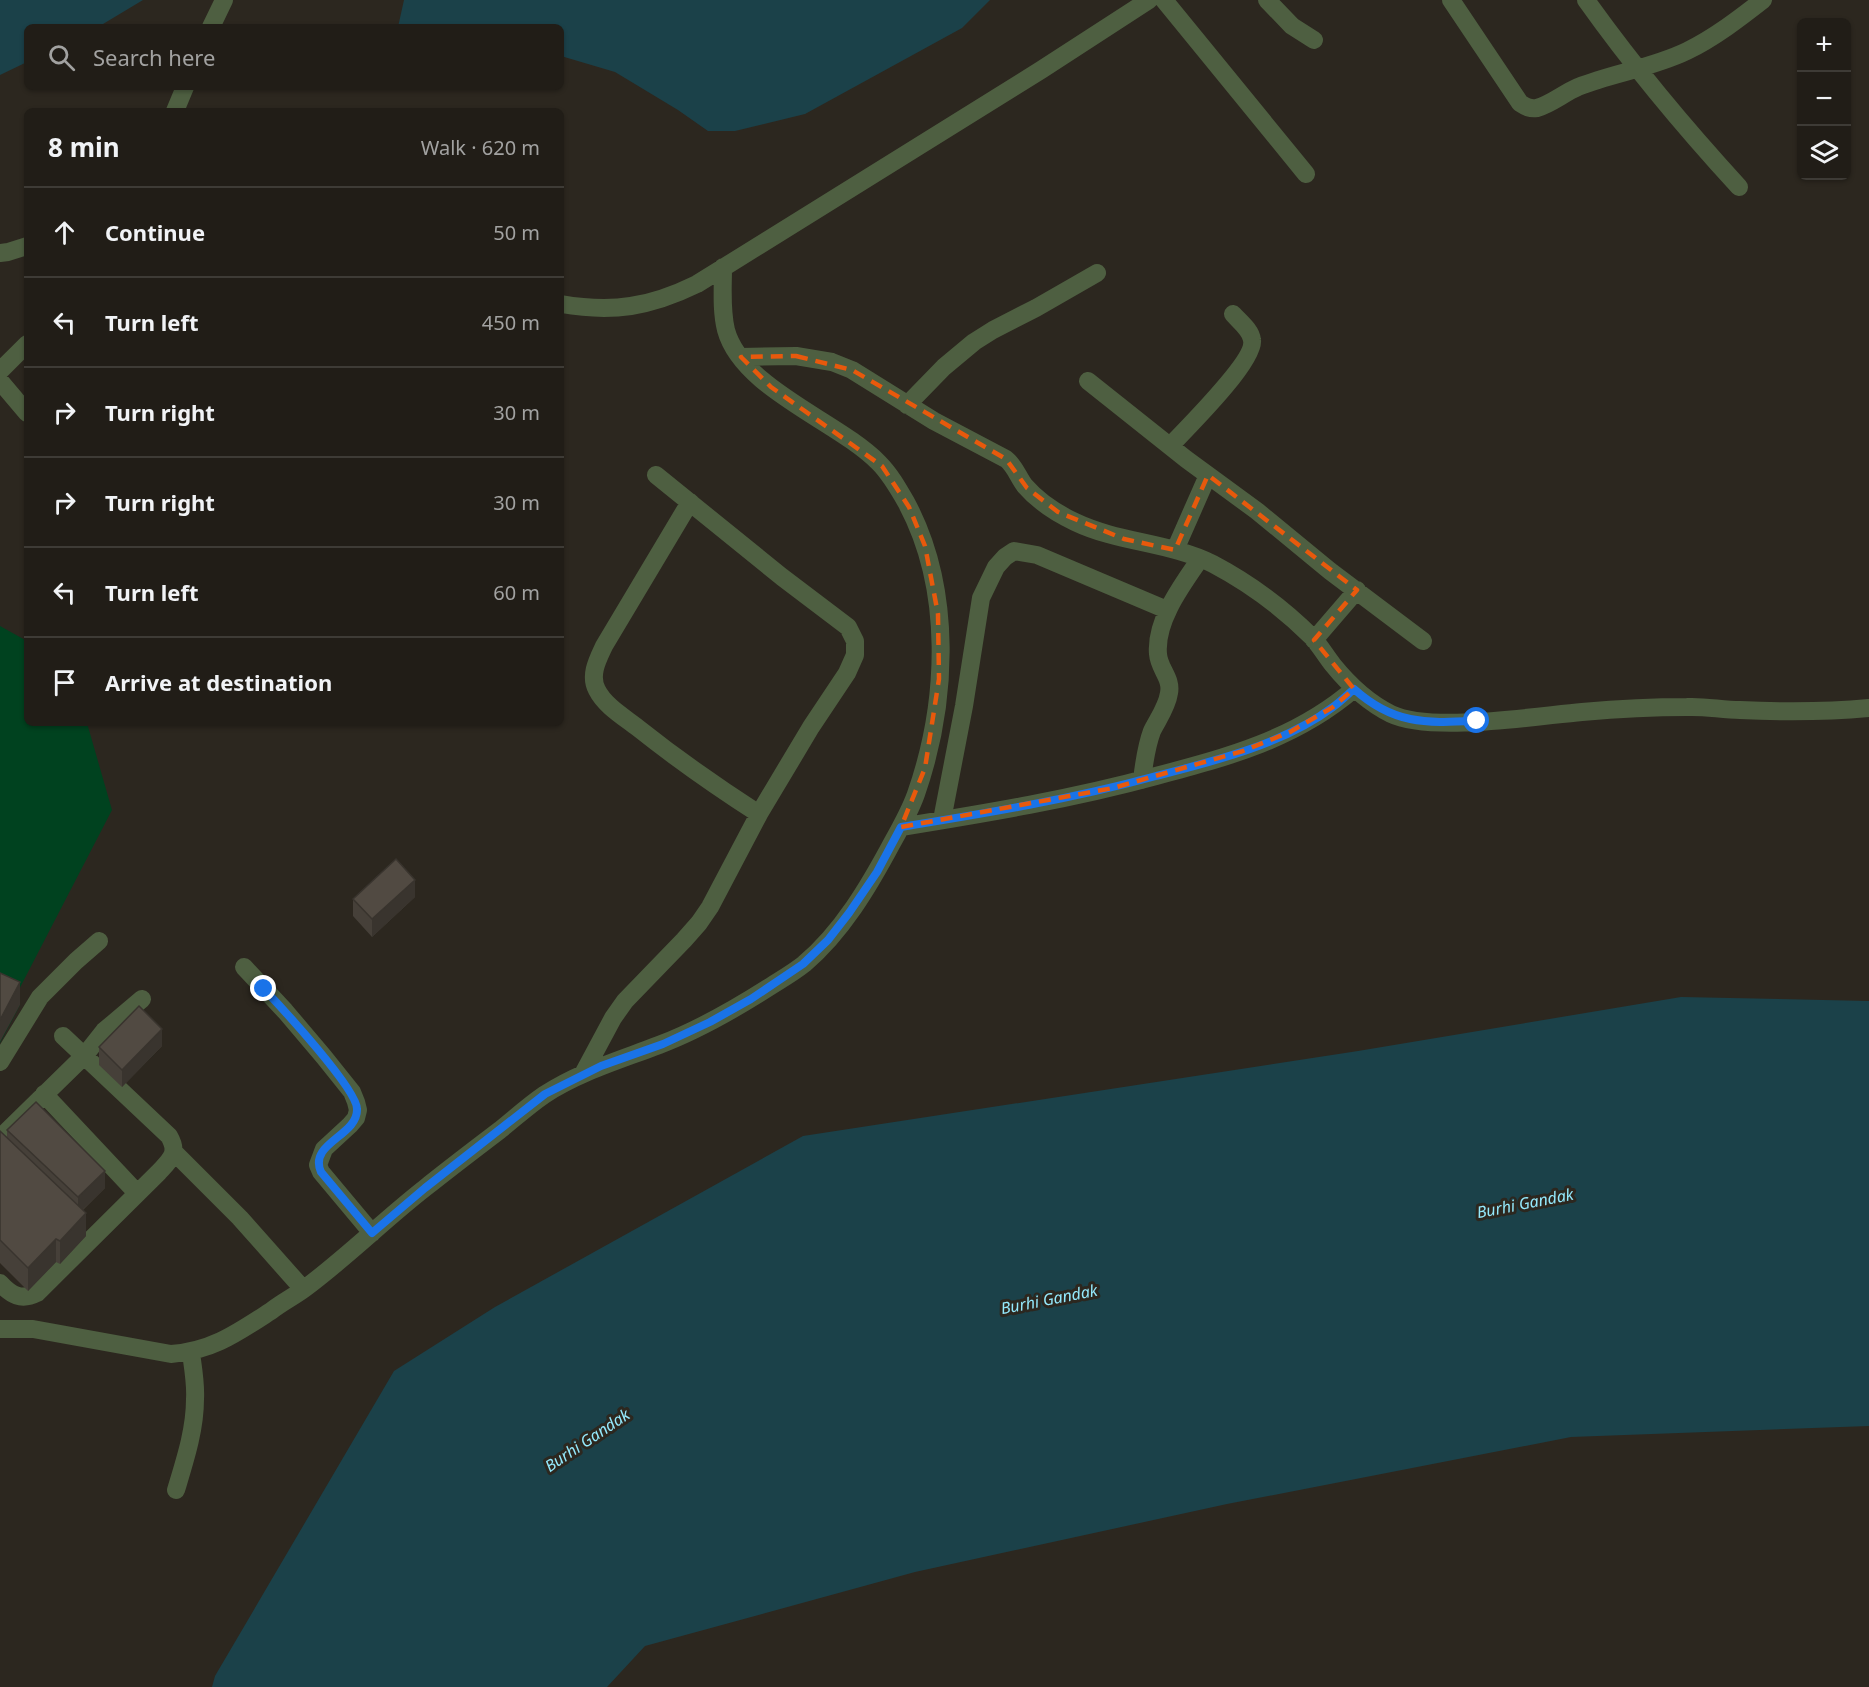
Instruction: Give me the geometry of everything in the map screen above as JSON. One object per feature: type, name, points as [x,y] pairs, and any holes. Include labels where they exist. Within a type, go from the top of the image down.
[{"type":"street","points":[[212,24],[224,0]]},
{"type":"street","points":[[564,304],[600,308],[626,307],[654,302],[697,284],[1041,70],[1149,0]]},
{"type":"street","points":[[1164,0],[1306,174]]},
{"type":"street","points":[[1267,0],[1292,26],[1314,40]]},
{"type":"street","points":[[1451,0],[1520,103],[1527,108],[1542,106],[1575,88],[1671,58],[1689,50],[1763,0]]},
{"type":"street","points":[[1586,0],[1637,69],[1739,187]]},
{"type":"street","points":[[176,108],[183,90]]},
{"type":"street","points":[[0,253],[24,247]]},
{"type":"street","points":[[0,1329],[33,1329],[171,1354],[191,1353],[208,1348],[246,1327],[303,1289],[425,1188],[545,1094],[583,1074],[663,1044],[710,1022],[751,999],[803,964],[828,940],[877,872],[915,799],[932,740],[939,679],[935,583],[918,527],[900,492],[882,466],[856,444],[771,387],[747,365],[732,346],[726,329],[723,307],[723,267]]},
{"type":"street","points":[[907,405],[974,342],[1097,273]]},
{"type":"street","points":[[1170,446],[1237,372],[1252,347],[1253,341],[1247,330],[1233,314]]},
{"type":"street","points":[[0,371],[24,347]]},
{"type":"street","points":[[741,357],[796,356],[832,362],[852,370],[934,421],[1006,459],[1032,493],[1074,522],[1124,539],[1175,550],[1200,559],[1242,581],[1273,604],[1314,640],[1354,689],[1369,702],[1394,716],[1445,722],[1674,707],[1803,712],[1869,708]]},
{"type":"street","points":[[0,381],[24,409]]},
{"type":"street","points":[[1088,381],[1422,641]]},
{"type":"street","points":[[583,1074],[613,1018],[625,1001],[684,940],[704,915],[759,814],[811,727],[853,663],[855,655],[855,640],[848,627],[656,475]]},
{"type":"street","points":[[1175,550],[1208,475]]},
{"type":"street","points":[[690,502],[604,646],[594,676],[597,689],[615,710],[673,756],[759,814]]},
{"type":"street","points":[[942,820],[964,706],[981,598],[992,574],[1005,557],[1014,551],[1037,555],[1167,610]]},
{"type":"street","points":[[1142,780],[1147,745],[1169,696],[1170,687],[1158,654],[1160,635],[1167,610],[1200,559]]},
{"type":"street","points":[[1314,640],[1357,590]]},
{"type":"street","points":[[901,827],[1007,810],[1113,788],[1220,758],[1290,732],[1333,707],[1354,689]]},
{"type":"street","points":[[0,1062],[40,997],[99,942]]},
{"type":"street","points":[[244,967],[285,1011],[352,1092],[358,1110],[356,1118],[324,1149],[318,1165],[321,1172],[372,1233]]},
{"type":"street","points":[[0,1138],[85,1056],[104,1031],[142,999]]},
{"type":"street","points":[[63,1036],[169,1136],[174,1152],[240,1218],[303,1289]]},
{"type":"street","points":[[44,1094],[137,1193]]},
{"type":"street","points":[[0,1283],[8,1291],[22,1297],[37,1293],[164,1166],[174,1152]]},
{"type":"street","points":[[176,1490],[191,1438],[194,1416],[196,1397],[191,1353]]},
{"type":"highlighted area","points":[[796,356],[852,370],[1006,459],[1027,488],[1058,512],[1124,539],[1175,550],[1208,475],[1357,590],[1314,640],[1354,689],[1333,707],[1290,732],[1243,751],[1113,788],[901,827],[925,768],[939,679],[938,614],[925,546],[909,507],[882,466],[771,387],[741,357]]},
{"type":"green space","points":[[0,626],[24,639],[24,726],[88,726],[112,810],[13,1001],[20,1005],[0,1043]]},
{"type":"water","points":[[0,0],[143,0],[103,24],[24,24],[24,63],[0,75]]},
{"type":"water","points":[[404,0],[990,0],[962,28],[805,114],[735,131],[708,131],[615,72],[564,57],[564,24],[399,24]]},
{"type":"water","name":"Burhi Gandak","points":[[1681,997],[1869,1001],[1869,1426],[1571,1437],[1227,1504],[915,1572],[645,1646],[607,1687],[212,1687],[215,1676],[394,1371],[495,1307],[803,1136],[1358,1051]]},
{"type":"building","points":[[396,859],[415,880],[372,919],[353,899]]},
{"type":"building","points":[[0,973],[20,982],[0,1020]]},
{"type":"building","points":[[139,1006],[162,1029],[122,1070],[99,1047]]},
{"type":"building","points":[[36,1102],[105,1171],[78,1197],[7,1130]]},
{"type":"building","points":[[0,1131],[86,1213],[60,1241],[56,1239],[28,1268],[0,1240]]},
{"type":"route","points":[[264,989],[352,1092],[358,1110],[356,1118],[324,1149],[318,1165],[321,1172],[372,1233],[425,1188],[545,1094],[601,1066],[663,1044],[710,1022],[751,999],[803,964],[828,940],[849,913],[877,872],[901,827],[1007,810],[1113,788],[1198,766],[1290,732],[1333,707],[1354,689],[1369,702],[1394,716],[1445,722],[1477,721]]}]
